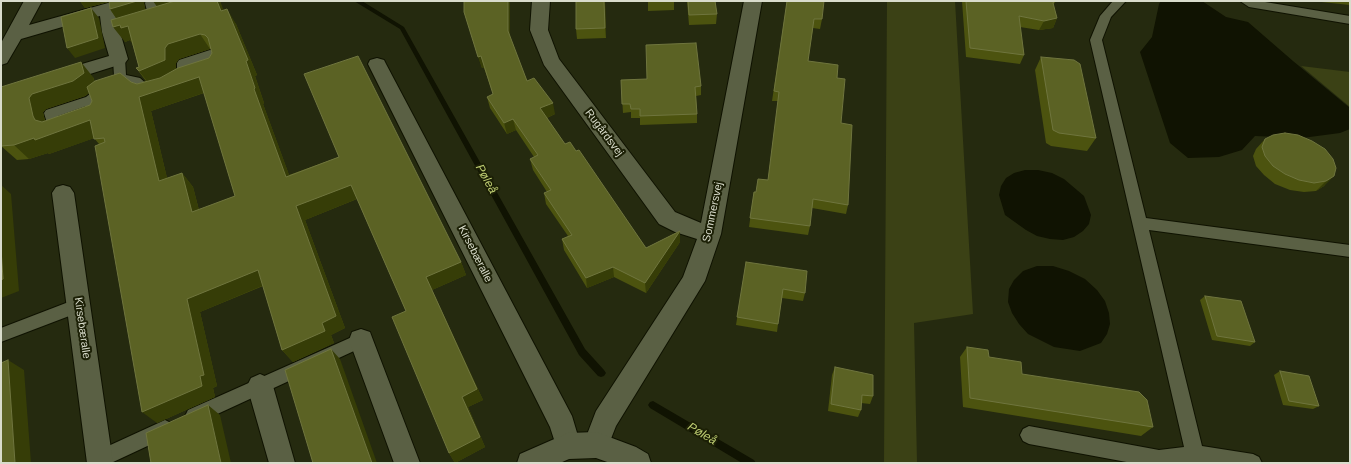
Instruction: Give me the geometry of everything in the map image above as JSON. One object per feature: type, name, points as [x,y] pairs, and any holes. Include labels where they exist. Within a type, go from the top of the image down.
[{"type":"street","points":[[1,59],[33,1]]},
{"type":"street","name":"Rugårdsvej","points":[[541,1],[539,30],[550,61],[667,218],[684,226],[710,234]]},
{"type":"street","name":"Sommersvej","points":[[596,445],[605,420],[692,281],[710,234],[753,1]]},
{"type":"street","points":[[1,95],[119,59],[119,30],[110,4],[14,35]]},
{"type":"street","name":"Kirsebæralle","points":[[376,64],[563,425],[568,446]]},
{"type":"street","name":"Kirsebæralle","points":[[63,193],[100,461]]},
{"type":"street","points":[[361,340],[407,463]]},
{"type":"street","points":[[260,386],[282,463]]},
{"type":"street","points":[[530,463],[568,446],[596,445],[627,456],[638,463]]},
{"type":"lane","points":[[155,19],[151,3],[157,1]]},
{"type":"lane","points":[[1120,1],[1106,16],[1096,40],[1195,454]]},
{"type":"lane","points":[[1246,1],[1249,3],[1350,20]]},
{"type":"lane","points":[[140,23],[170,15]]},
{"type":"lane","points":[[119,59],[120,78]]},
{"type":"lane","points":[[91,100],[120,78],[134,81],[148,92],[165,88],[183,78]]},
{"type":"lane","points":[[1140,222],[1350,251]]},
{"type":"lane","points":[[1,335],[79,306]]},
{"type":"lane","points":[[100,461],[361,340]]},
{"type":"lane","points":[[1029,435],[1159,459],[1195,454],[1253,463]]},
{"type":"green space","points":[[887,1],[955,1],[973,314],[914,323],[917,463],[884,463]]},
{"type":"green space","points":[[1301,66],[1350,72],[1350,107]]},
{"type":"shaded area","points":[[1161,1],[1202,1],[1226,17],[1248,22],[1350,108],[1350,129],[1340,133],[1302,138],[1255,136],[1242,150],[1219,157],[1188,158],[1170,143],[1140,52],[1152,37],[1159,4]]},
{"type":"shaded area","points":[[1025,170],[1038,170],[1052,173],[1064,179],[1084,196],[1091,215],[1089,224],[1083,231],[1074,237],[1063,240],[1050,239],[1037,236],[1005,215],[999,195],[1001,186],[1006,178],[1014,173]]},
{"type":"shaded area","points":[[1037,266],[1053,266],[1069,271],[1085,279],[1097,290],[1105,301],[1109,313],[1110,324],[1107,334],[1101,343],[1080,351],[1054,347],[1028,334],[1019,324],[1012,313],[1008,302],[1009,289],[1014,280],[1023,271]]},
{"type":"building","points":[[109,1],[137,1],[110,9]]},
{"type":"building","points":[[175,1],[217,1],[221,11],[227,9],[248,60],[246,61],[255,88],[254,89],[286,177],[339,157],[304,74],[358,56],[461,262],[426,277],[477,389],[462,397],[480,437],[449,453],[392,317],[406,311],[351,185],[296,206],[336,316],[322,323],[325,331],[282,350],[258,270],[187,299],[204,375],[200,376],[202,386],[142,412],[95,146],[105,142],[104,138],[94,139],[90,120],[35,140],[34,138],[14,145],[1,146],[1,87],[81,62],[84,73],[73,81],[32,94],[29,98],[35,120],[42,122],[90,105],[92,101],[87,87],[95,81],[120,73],[131,82],[137,84],[160,78],[178,68],[209,58],[212,53],[208,38],[205,35],[200,34],[168,44],[165,48],[165,60],[139,71],[136,68],[139,67],[128,26],[121,28],[120,25],[113,27],[111,20]],"holes":[[[199,77],[235,196],[192,212],[182,173],[159,181],[139,97]]]},
{"type":"building","points":[[464,1],[508,1],[508,31],[527,81],[534,78],[553,103],[540,108],[565,144],[570,142],[576,151],[579,150],[646,248],[680,231],[645,283],[613,267],[586,278],[562,239],[572,235],[544,193],[551,190],[530,159],[538,155],[513,119],[504,123],[487,97],[493,94],[481,56],[478,57],[464,12]]},
{"type":"building","points":[[576,1],[604,1],[605,28],[576,29]]},
{"type":"building","points":[[688,1],[715,1],[717,14],[689,15]]},
{"type":"building","points":[[787,1],[824,1],[822,19],[814,19],[808,61],[838,65],[837,78],[845,79],[841,123],[852,125],[848,205],[813,199],[810,226],[750,218],[754,192],[756,192],[758,179],[768,180],[779,92],[774,91]]},
{"type":"building","points":[[966,1],[1054,1],[1053,3],[1057,18],[1044,21],[1019,16],[1024,55],[970,48]]},
{"type":"building","points":[[91,8],[98,38],[67,48],[61,17]]},
{"type":"building","points":[[696,43],[701,86],[695,87],[697,114],[640,116],[640,109],[631,109],[630,104],[622,104],[621,80],[647,79],[646,45]]},
{"type":"building","points":[[1041,57],[1074,60],[1080,64],[1096,138],[1059,133],[1053,130]]},
{"type":"building","points":[[1285,133],[1298,135],[1325,149],[1333,159],[1336,168],[1334,176],[1326,181],[1314,183],[1299,180],[1285,174],[1273,166],[1265,156],[1262,147],[1265,139],[1273,135]]},
{"type":"building","points":[[1,249],[3,279],[1,280]]},
{"type":"building","points":[[746,262],[807,271],[805,293],[783,289],[778,324],[737,317]]},
{"type":"building","points":[[1205,296],[1241,301],[1255,342],[1217,336]]},
{"type":"building","points":[[967,347],[988,350],[989,357],[1021,362],[1022,374],[1139,392],[1147,400],[1153,427],[970,398]]},
{"type":"building","points":[[331,349],[372,463],[313,463],[285,370]]},
{"type":"building","points":[[8,360],[15,463],[1,463],[1,363]]},
{"type":"building","points":[[835,367],[873,375],[873,396],[862,395],[861,410],[831,404]]},
{"type":"building","points":[[1280,371],[1309,376],[1319,406],[1289,401]]},
{"type":"building","points":[[208,405],[221,463],[151,463],[146,433]]},
{"type":"waterway","name":"Pøleå","points":[[357,1],[402,28],[582,352],[601,373]]},
{"type":"waterway","name":"Pøleå","points":[[653,405],[751,463]]}]
